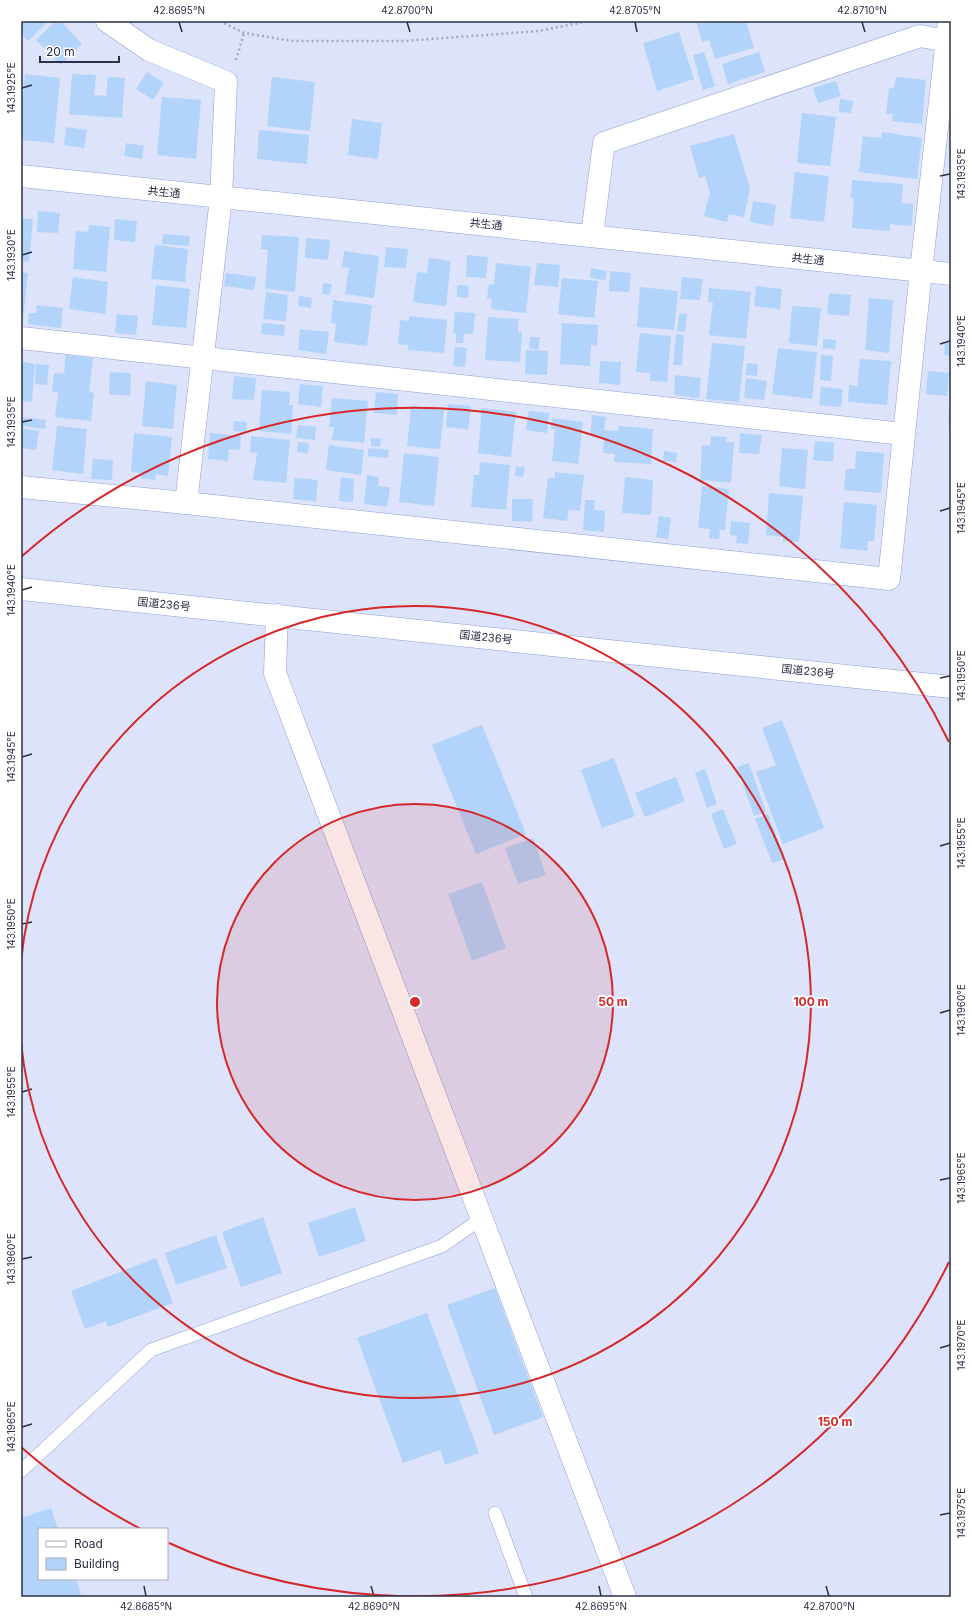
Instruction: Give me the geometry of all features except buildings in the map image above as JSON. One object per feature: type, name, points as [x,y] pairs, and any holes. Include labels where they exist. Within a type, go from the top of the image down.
[{"type":"main road","points":[[107,21],[149,50],[226,82],[221,198],[186,503]]},
{"type":"main road","points":[[21,487],[186,503],[889,579],[903,434],[948,31],[920,36],[604,143],[592,235]]},
{"type":"main road","name":"共生通","points":[[21,176],[951,274]]},
{"type":"main road","points":[[21,338],[903,434]]},
{"type":"main road","name":"国道236号","points":[[21,589],[951,687]]},
{"type":"main road","points":[[277,615],[275,673],[625,1597]]},
{"type":"lane","points":[[21,1471],[151,1350],[442,1246],[481,1219]]},
{"type":"lane","points":[[495,1513],[526,1597]]},
{"type":"path","points":[[220,21],[244,33],[292,41],[404,41],[540,31],[588,21]]}]
